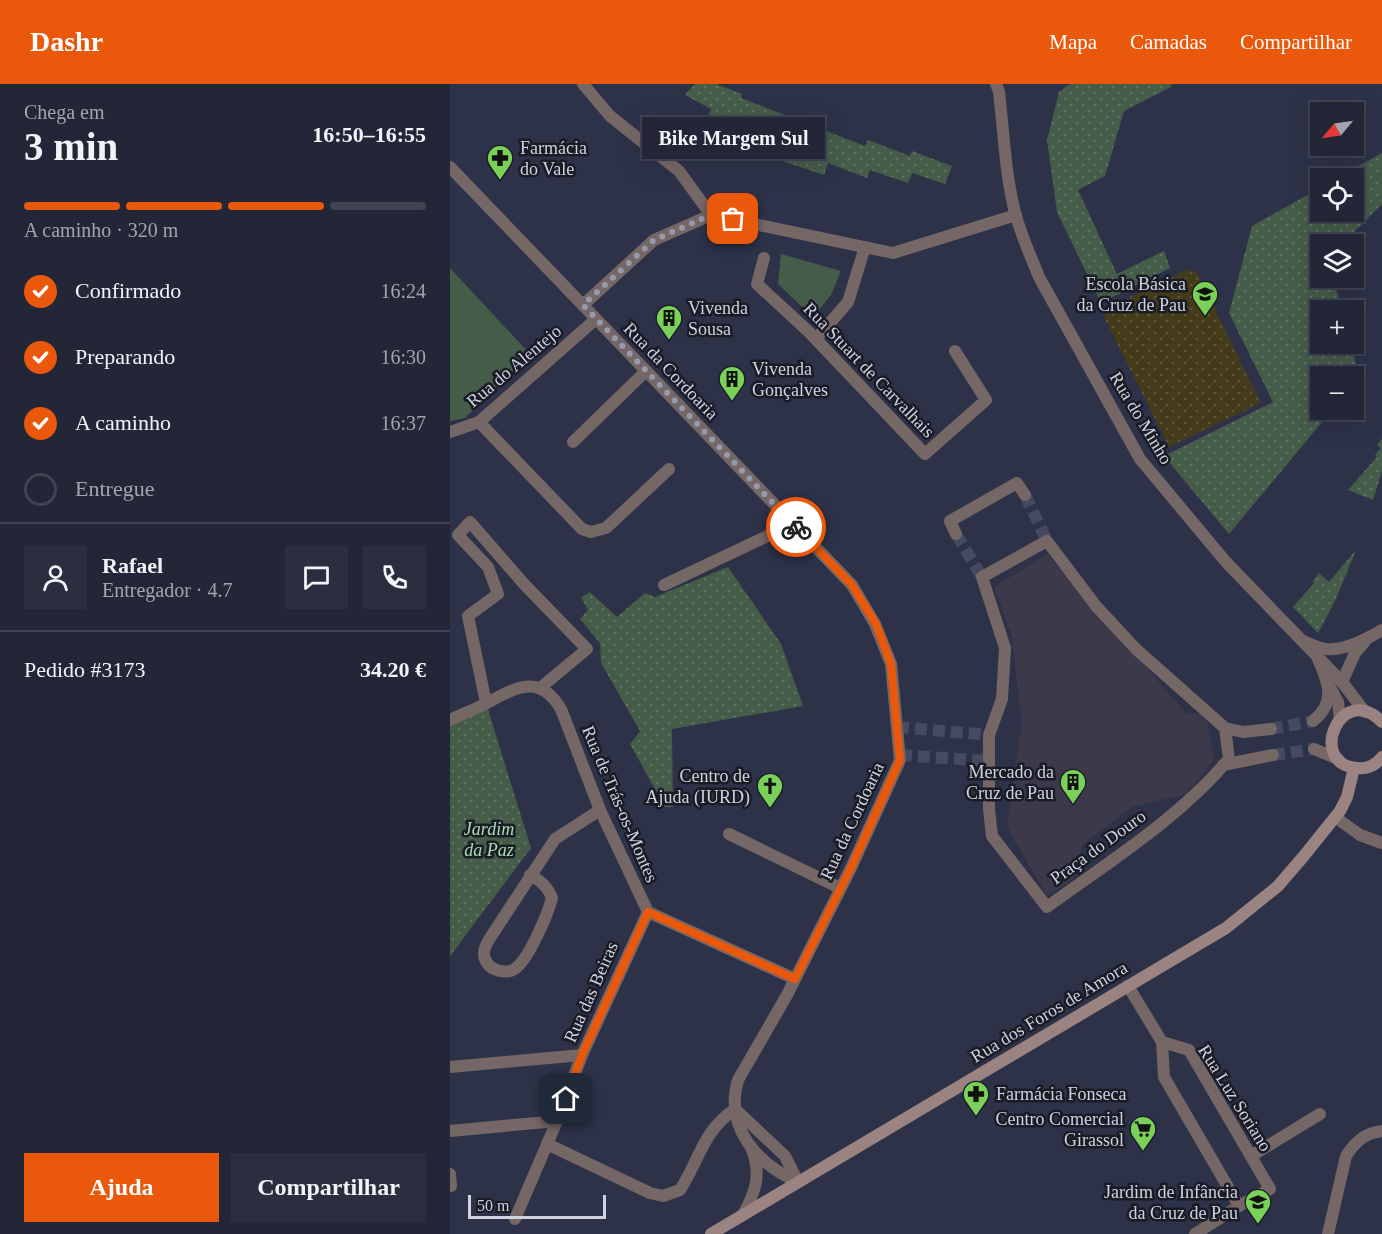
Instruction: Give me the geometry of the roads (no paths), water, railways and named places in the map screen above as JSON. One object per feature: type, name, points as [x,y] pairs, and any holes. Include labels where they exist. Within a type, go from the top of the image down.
[{"type":"main road","points":[[1382,722],[1375,715],[1352,712],[1341,719],[1332,731],[1331,741],[1338,759],[1354,768],[1372,765],[1382,757]]},
{"type":"main road","name":"Rua dos Foros de Amora","points":[[711,1234],[1226,928],[1278,886],[1335,817],[1347,797],[1354,768]]},
{"type":"street","points":[[583,84],[610,116],[679,171],[711,215]]},
{"type":"street","name":"Rua do Minho","points":[[996,84],[1016,215],[1040,277],[1140,459],[1226,562],[1303,641],[1336,683],[1365,712]]},
{"type":"street","name":"Rua da Cordoaria","points":[[450,167],[852,585],[876,624],[891,664],[900,760],[795,979],[738,1080],[735,1091],[735,1109]]},
{"type":"street","points":[[583,305],[654,240],[711,215],[894,253],[1016,215]]},
{"type":"street","points":[[816,339],[848,302],[865,248]]},
{"type":"street","name":"Rua Stuart de Carvalhais","points":[[764,258],[757,284],[816,339],[925,454],[986,400],[955,351]]},
{"type":"street","name":"Rua do Alentejo","points":[[450,432],[480,422],[596,319]]},
{"type":"street","points":[[573,442],[646,371]]},
{"type":"street","points":[[480,422],[582,529],[591,532],[606,528],[669,470]]},
{"type":"street","points":[[956,534],[950,521],[1017,483],[1025,495]]},
{"type":"street","points":[[450,720],[486,703],[512,690],[529,686],[540,688],[587,649],[524,584],[471,522],[458,535],[488,567],[498,594],[468,616],[486,703]]},
{"type":"street","points":[[664,585],[793,524]]},
{"type":"street","name":"Praça do Douro","points":[[1223,765],[1215,776],[1167,819],[1047,907],[992,836],[989,809],[989,735],[1002,699],[1005,648],[982,577],[1047,541],[1096,606],[1136,649],[1225,728]]},
{"type":"street","points":[[1303,641],[1328,649],[1337,649],[1366,640],[1382,630]]},
{"type":"street","points":[[1313,721],[1321,714],[1336,683],[1366,640]]},
{"type":"street","points":[[1336,683],[1341,719]]},
{"type":"street","name":"Rua de Trás-os-Montes","points":[[540,688],[552,695],[561,709],[600,810],[648,912]]},
{"type":"street","points":[[1223,765],[1229,759],[1225,728],[1243,732],[1271,729]]},
{"type":"street","points":[[1314,749],[1338,759]]},
{"type":"street","points":[[1223,765],[1273,755]]},
{"type":"street","points":[[530,875],[547,887],[552,898],[550,908],[518,967],[510,972],[489,967],[484,958],[484,948],[530,875],[555,839],[600,810]]},
{"type":"street","points":[[1335,817],[1360,835],[1382,843]]},
{"type":"street","points":[[729,834],[840,888]]},
{"type":"street","points":[[648,912],[795,979]]},
{"type":"street","name":"Rua das Beiras","points":[[515,1219],[557,1121],[582,1055],[648,912]]},
{"type":"street","points":[[1128,986],[1162,1042],[1164,1077],[1239,1206]]},
{"type":"street","name":"Rua Luz Soriano","points":[[1162,1042],[1189,1050],[1270,1189],[1195,1234]]},
{"type":"street","points":[[450,1067],[582,1055]]},
{"type":"street","points":[[735,1109],[742,1136],[750,1146],[779,1174],[798,1182]]},
{"type":"street","points":[[735,1109],[786,1155],[798,1182]]},
{"type":"street","points":[[547,1144],[650,1193],[663,1196],[680,1190],[707,1136],[722,1118],[735,1109]]},
{"type":"street","points":[[1251,1156],[1320,1114]]},
{"type":"street","points":[[450,1131],[557,1121]]},
{"type":"street","points":[[1329,1234],[1346,1156],[1362,1137],[1382,1131]]},
{"type":"street","points":[[743,1215],[754,1194],[757,1175],[755,1158],[750,1146]]},
{"type":"tunnel","points":[[1025,495],[1047,541]]},
{"type":"tunnel","points":[[956,534],[982,577]]},
{"type":"tunnel","points":[[1271,729],[1313,721]]},
{"type":"tunnel","points":[[897,727],[989,735]]},
{"type":"tunnel","points":[[1273,755],[1314,749]]},
{"type":"tunnel","points":[[900,755],[986,761],[989,764]]},
{"type":"place","name":"Farmácia do Vale","points":[[500,181]]},
{"type":"place","name":"Bike Margem Sul","points":[[733,219]]},
{"type":"place","name":"Escola Básica da Cruz de Pau","points":[[1205,317]]},
{"type":"place","name":"Vivenda Sousa","points":[[669,341]]},
{"type":"place","name":"Vivenda Gonçalves","points":[[732,402]]},
{"type":"place","name":"Mercado da Cruz de Pau","points":[[1073,805]]},
{"type":"place","name":"Centro de Ajuda (IURD)","points":[[770,809]]},
{"type":"place","name":"Farmácia Fonseca","points":[[976,1117]]},
{"type":"place","name":"Centro Comercial Girassol","points":[[1143,1152]]},
{"type":"place","name":"Jardim de Infância da Cruz de Pau","points":[[1258,1225]]},
{"type":"park label","name":"Jardim da Paz","points":[[489,840]]}]
